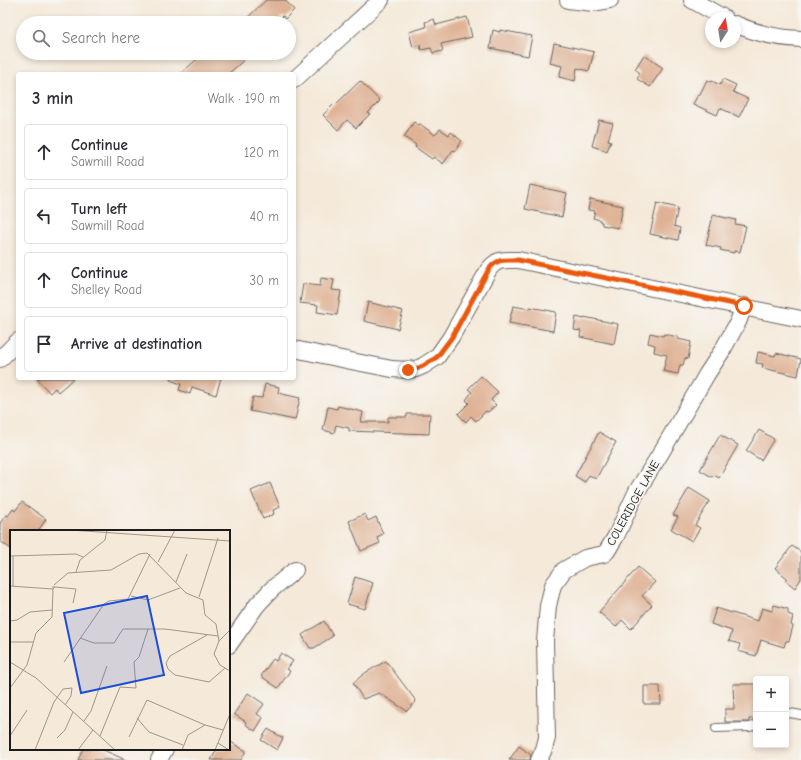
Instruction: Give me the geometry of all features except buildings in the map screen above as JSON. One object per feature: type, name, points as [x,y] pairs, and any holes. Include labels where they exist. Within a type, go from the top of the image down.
[{"type":"street","points":[[296,78],[381,0]]},
{"type":"street","points":[[568,0],[594,3],[610,0]]},
{"type":"street","points":[[692,0],[712,12]]},
{"type":"street","points":[[741,26],[774,36],[801,39]]},
{"type":"street","points":[[296,349],[392,369],[408,370],[423,366],[437,357],[452,337],[489,269],[495,262],[503,260],[518,260],[801,319]]},
{"type":"street","name":"COLERIDGE LANE","points":[[539,760],[544,750],[547,738],[545,641],[548,606],[553,585],[564,570],[585,558],[604,554],[607,551],[616,536],[637,491],[722,351],[738,322],[744,306]]},
{"type":"street","points":[[0,359],[16,343]]},
{"type":"street","points":[[230,644],[257,605],[272,589],[295,570]]},
{"type":"street","points":[[159,760],[164,750]]},
{"type":"lane","points":[[789,713],[801,715]]},
{"type":"lane","points":[[716,728],[753,726]]},
{"type":"route","points":[[408,370],[423,366],[437,357],[452,337],[489,269],[495,262],[503,260],[518,260],[744,306]]}]
